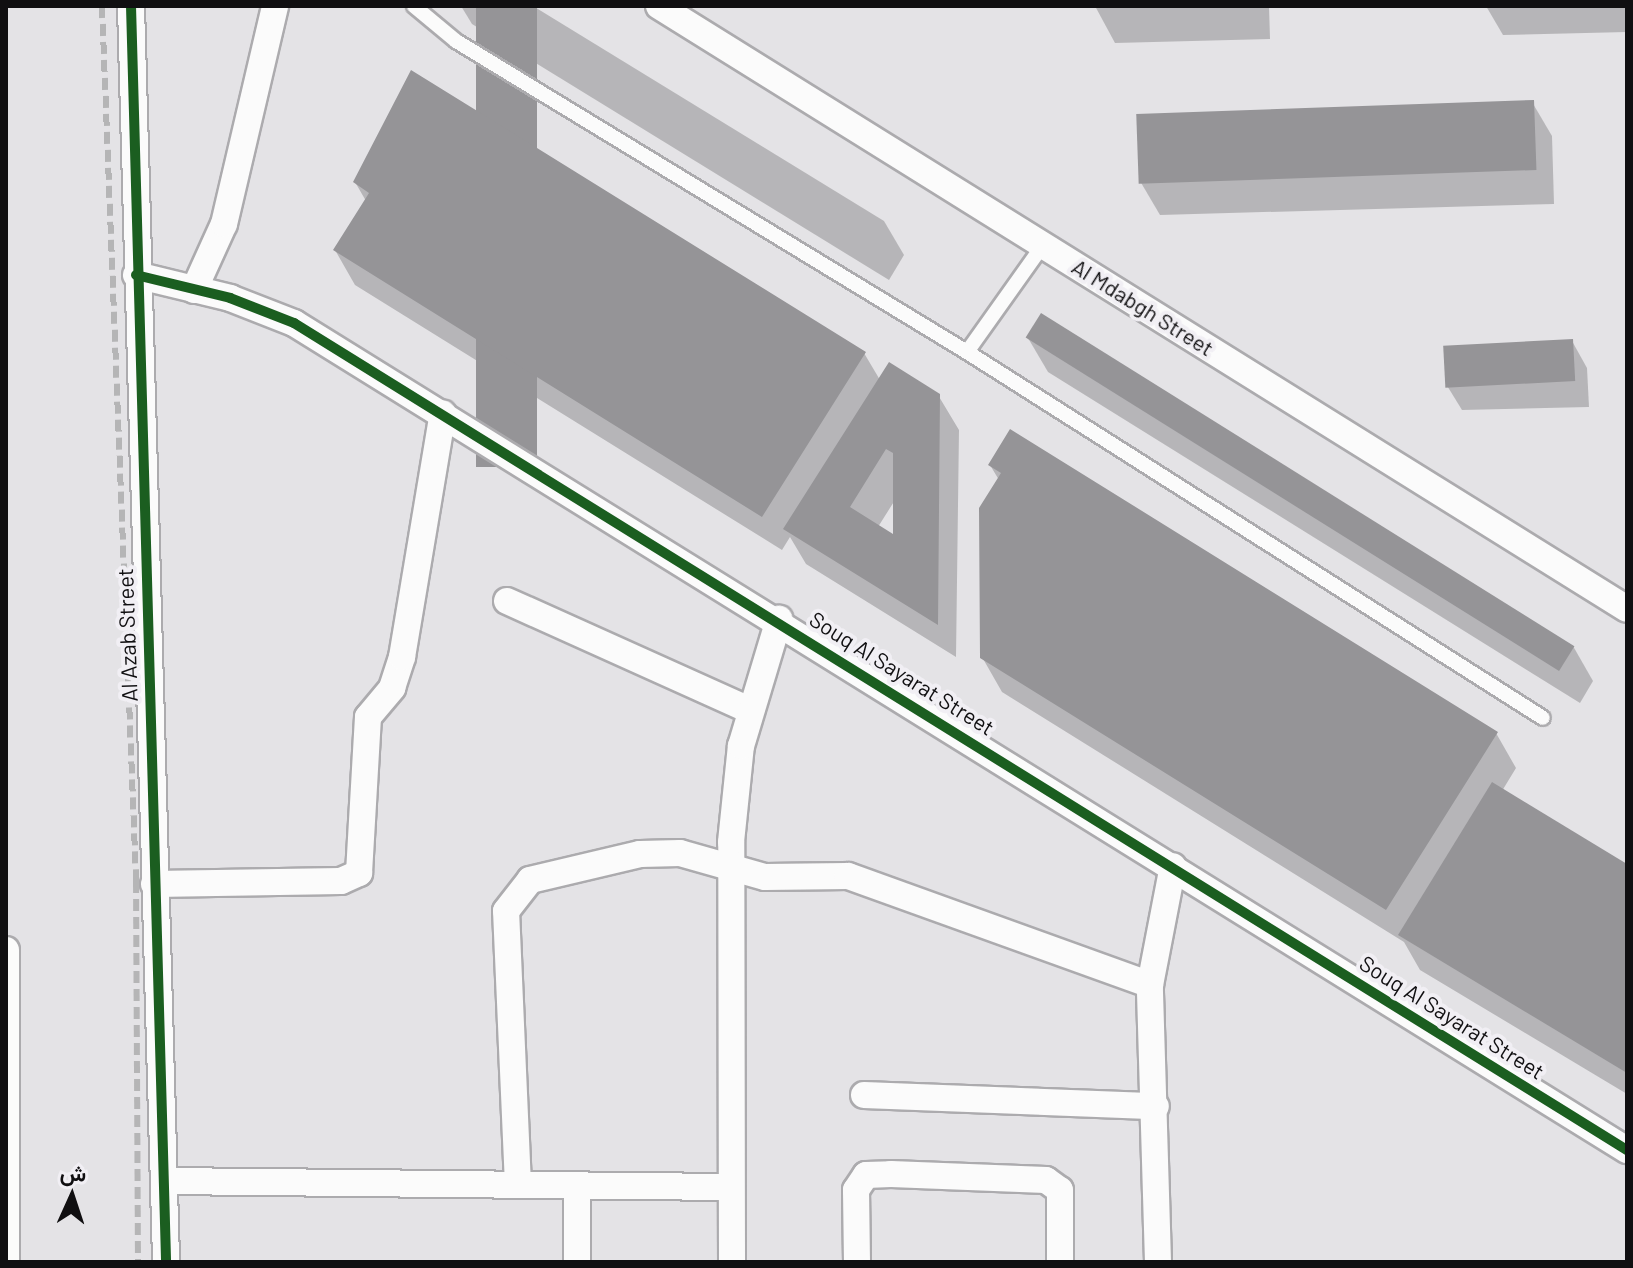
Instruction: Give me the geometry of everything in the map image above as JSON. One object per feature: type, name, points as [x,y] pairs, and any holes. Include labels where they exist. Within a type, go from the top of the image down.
[{"type":"street","name":"Al Azab Street","points":[[131,6],[136,275],[166,1262]]},
{"type":"street","points":[[194,290],[224,224],[275,6]]},
{"type":"street","name":"Al Mdabgh Street","points":[[659,6],[1627,609]]},
{"type":"street","name":"Souq Al Sayarat Street","points":[[136,275],[275,313],[779,619],[1627,1150]]},
{"type":"street","points":[[154,884],[341,881],[359,873],[368,717],[392,688],[402,657],[443,413]]},
{"type":"street","points":[[507,601],[750,710]]},
{"type":"street","points":[[732,1262],[731,868],[750,710],[779,619]]},
{"type":"street","points":[[518,1185],[506,911],[514,894],[530,880],[640,854],[706,856],[731,868],[885,884],[1150,985]]},
{"type":"street","points":[[1158,1262],[1156,1106],[1150,985],[1173,866]]},
{"type":"street","points":[[6,950],[6,1262]]},
{"type":"street","points":[[864,1095],[1156,1106]]},
{"type":"street","points":[[857,1262],[856,1190],[866,1175],[891,1174],[1046,1180],[1060,1190],[1060,1262]]},
{"type":"street","points":[[165,1181],[731,1187]]},
{"type":"street","points":[[577,1185],[577,1262]]},
{"type":"lane","points":[[414,6],[456,41],[967,352],[1543,718]]},
{"type":"lane","points":[[967,352],[1043,245]]},
{"type":"building","points":[[476,6],[537,6],[537,467],[476,467]]},
{"type":"building","points":[[411,70],[866,352],[762,517],[333,250],[369,193],[353,182]]},
{"type":"building","points":[[1534,100],[1536,170],[1139,184],[1136,114]]},
{"type":"building","points":[[1041,313],[1574,646],[1559,671],[1026,338]]},
{"type":"building","points":[[1573,339],[1575,381],[1445,388],[1443,346]]},
{"type":"building","points":[[889,362],[940,394],[938,625],[783,529]],"holes":[[[886,449],[893,453],[893,534],[850,507]]]},
{"type":"building","points":[[1010,429],[1498,732],[1386,910],[980,658],[979,508],[1001,473],[988,465]]},
{"type":"building","points":[[1492,782],[1627,864],[1627,1073],[1398,935]]},
{"type":"railway","points":[[102,6],[136,881],[138,1262]]},
{"type":"cycle path","points":[[131,6],[166,1262]]},
{"type":"cycle path","points":[[136,275],[230,298],[294,323],[1627,1150]]}]
